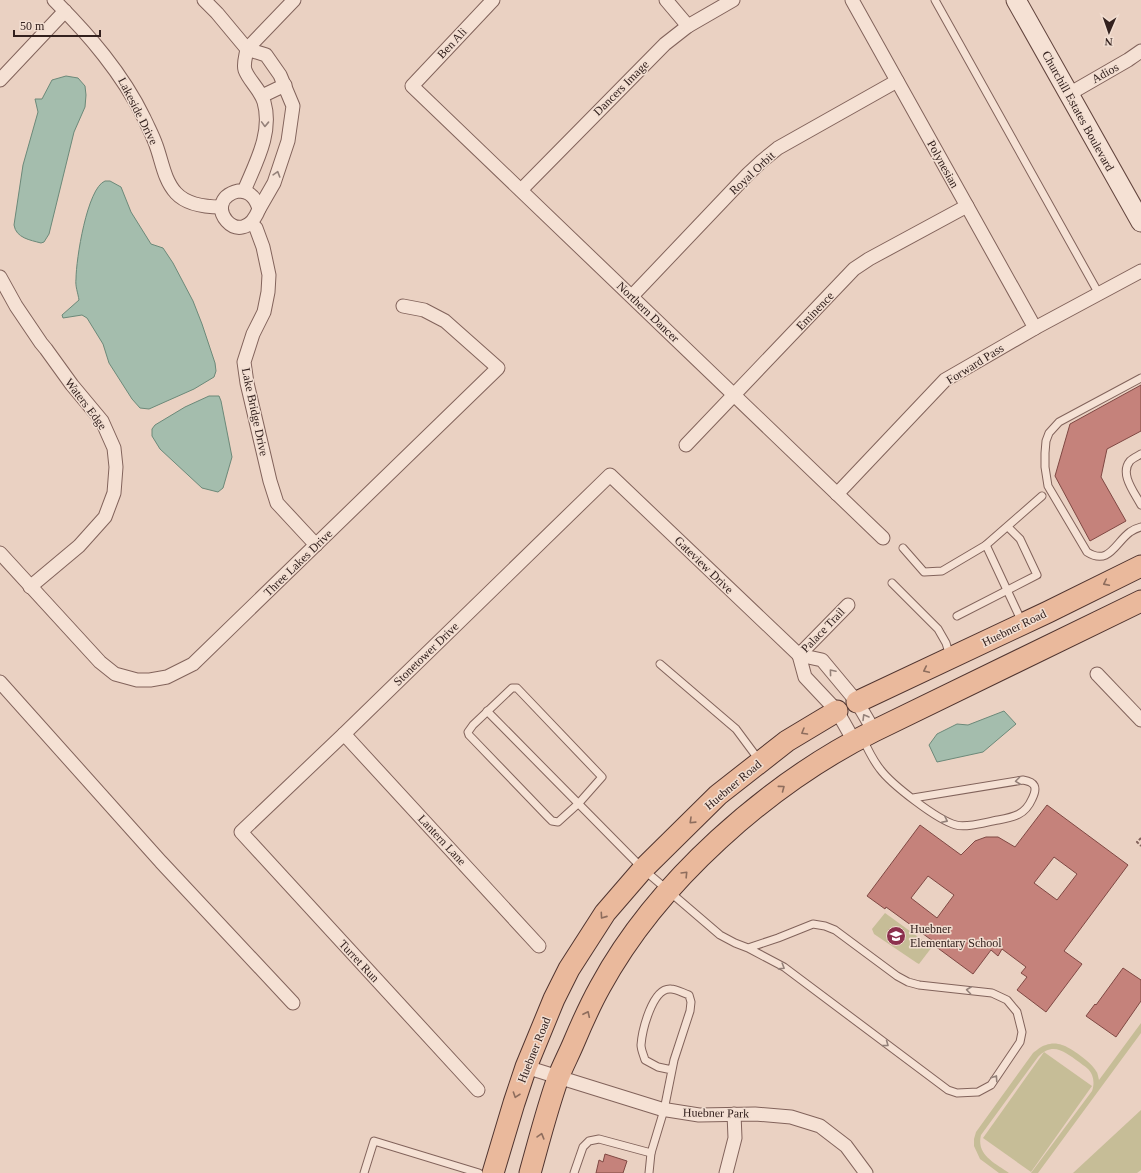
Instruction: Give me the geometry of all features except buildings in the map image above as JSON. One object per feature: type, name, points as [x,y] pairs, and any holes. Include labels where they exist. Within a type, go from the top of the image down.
[{"type":"main road","name":"Huebner Road","points":[[857,702],[1141,566]]},
{"type":"main road","points":[[530,1173],[559,1077],[600,986],[634,933],[668,891],[707,851],[747,814],[831,753],[1141,601]]},
{"type":"main road","name":"Huebner Road","points":[[494,1173],[514,1102],[526,1067],[554,999],[569,969],[604,913],[643,868],[718,795],[787,742],[837,711]]},
{"type":"street","name":"Lakeside Drive","points":[[54,0],[115,68],[144,118],[156,146],[167,179],[176,193],[186,201],[202,206],[221,207]]},
{"type":"street","points":[[204,0],[247,49],[266,55],[286,85],[293,106],[288,141],[274,183],[252,223],[243,227],[231,226],[223,217],[221,207],[223,200],[227,195],[238,191],[244,191],[250,194],[257,201],[259,209]]},
{"type":"street","points":[[244,191],[262,146],[266,126],[262,96],[245,71],[244,62],[247,49],[294,0]]},
{"type":"street","name":"Ben Ali","points":[[412,86],[493,0]]},
{"type":"street","points":[[666,0],[688,26]]},
{"type":"street","name":"Dancers Image","points":[[521,190],[665,44],[688,26],[733,0]]},
{"type":"street","name":"Polynesian","points":[[852,0],[1035,328]]},
{"type":"street","name":"Churchill Estates Boulevard","points":[[1016,0],[1141,222]]},
{"type":"street","points":[[0,80],[65,11]]},
{"type":"street","name":"Adios","points":[[1069,94],[1141,51]]},
{"type":"street","name":"Royal Orbit","points":[[632,296],[748,174],[778,148],[897,81]]},
{"type":"street","points":[[262,96],[286,85]]},
{"type":"street","name":"Northern Dancer","points":[[412,86],[883,538]]},
{"type":"street","points":[[262,146],[284,153]]},
{"type":"street","name":"Eminence","points":[[686,445],[854,269],[869,259],[967,206]]},
{"type":"street","name":"Lake Bridge Drive","points":[[252,223],[256,228],[263,247],[269,275],[268,292],[264,312],[253,334],[244,362],[247,383],[270,481],[277,503],[316,545]]},
{"type":"street","name":"Forward Pass","points":[[838,494],[945,380],[1035,328],[1141,271]]},
{"type":"street","name":"Waters Edge","points":[[0,277],[16,306],[41,343],[72,385],[102,421],[114,448],[116,467],[114,493],[105,517],[79,546],[30,587]]},
{"type":"street","name":"Three Lakes Drive","points":[[0,553],[100,662],[115,674],[137,680],[150,680],[167,677],[193,664],[498,368],[445,321],[424,310],[403,306]]},
{"type":"street","name":"Gateview Drive","points":[[610,475],[799,655]]},
{"type":"street","name":"Stonetower Drive","points":[[241,832],[610,475]]},
{"type":"street","name":"Palace Trail","points":[[799,655],[848,605]]},
{"type":"street","points":[[799,655],[822,660],[857,702],[863,736],[805,677],[799,655]]},
{"type":"street","points":[[1097,674],[1141,720]]},
{"type":"street","points":[[0,682],[161,862],[293,1003]]},
{"type":"street","name":"Huebner Road","points":[[837,711],[857,702]]},
{"type":"street","name":"Lantern Lane","points":[[344,734],[539,946]]},
{"type":"street","name":"Turret Run","points":[[241,832],[478,1090]]},
{"type":"street","name":"Huebner Park","points":[[526,1067],[664,1110],[699,1115],[755,1114],[791,1117],[820,1126],[846,1146],[866,1173]]},
{"type":"street","points":[[726,1173],[735,1138],[734,1114]]},
{"type":"lane","points":[[935,0],[1098,294]]},
{"type":"lane","points":[[1141,378],[1058,422],[1049,433],[1046,441],[1045,453],[1048,486],[1087,552],[1098,557],[1112,552],[1130,532],[1141,527]]},
{"type":"lane","points":[[1141,454],[1131,460],[1127,467],[1126,475],[1141,505]]},
{"type":"lane","points":[[903,548],[924,572],[942,572],[986,545],[1042,496]]},
{"type":"lane","points":[[957,616],[1037,575],[1020,539],[1008,527]]},
{"type":"lane","points":[[986,545],[1022,624]]},
{"type":"lane","points":[[892,583],[938,629],[946,643],[951,658]]},
{"type":"lane","points":[[660,664],[736,729],[761,761]]},
{"type":"lane","points":[[517,688],[602,777],[579,804],[558,822],[552,821],[469,735],[468,732],[510,689],[517,688]]},
{"type":"lane","points":[[488,711],[643,868],[720,934],[784,968],[948,1090],[957,1093],[978,1092],[991,1085],[1020,1042],[1022,1032],[1017,1012],[1007,1000],[992,993],[919,985],[908,982],[897,976],[835,930],[825,926],[814,924],[748,948]]},
{"type":"lane","points":[[863,736],[870,754],[889,779],[913,798],[942,820],[957,826],[975,825],[1016,816],[1024,811],[1035,792],[1034,785],[1030,781],[1023,780],[913,798]]},
{"type":"lane","points":[[649,1173],[651,1153],[664,1110],[672,1070],[690,1011],[691,1002],[689,995],[671,988],[663,990],[653,1002],[647,1014],[641,1047],[645,1060],[658,1067],[672,1070]]},
{"type":"lane","points":[[574,1173],[583,1147],[589,1141],[599,1139],[651,1153]]},
{"type":"lane","points":[[364,1173],[374,1141],[456,1170],[479,1173]]},
{"type":"path","points":[[1141,838],[1137,842],[1141,846]]},
{"type":"shaded area","points":[[66,76],[78,78],[85,86],[85,107],[74,132],[49,234],[44,242],[41,243],[21,236],[15,229],[14,225],[23,165],[38,112],[35,99],[42,99],[52,80]]},
{"type":"shaded area","points":[[105,181],[110,181],[121,187],[131,212],[151,244],[163,248],[173,263],[193,301],[215,363],[216,371],[214,377],[194,389],[149,409],[140,408],[132,399],[109,363],[103,344],[87,318],[82,315],[63,318],[62,315],[79,300],[76,284],[80,241],[93,197],[99,186]]},
{"type":"shaded area","points":[[209,396],[219,396],[221,401],[232,457],[223,488],[218,492],[202,488],[160,449],[152,436],[152,429],[155,425],[185,407]]},
{"type":"shaded area","points":[[1004,711],[1016,724],[983,752],[937,762],[929,745],[937,734],[957,724],[968,725]]},
{"type":"shaded area","points":[[885,913],[932,947],[919,964],[874,934],[872,929]]},
{"type":"shaded area","points":[[1141,1023],[1141,1033],[1038,1173],[1031,1173],[1092,1091],[1094,1083],[1091,1073],[1085,1066],[1059,1050],[1054,1049],[1043,1052],[1038,1057],[981,1135],[981,1148],[984,1153],[993,1162],[1009,1173],[999,1173],[980,1159],[974,1146],[976,1132],[1033,1053],[1042,1046],[1050,1044],[1066,1046],[1094,1068],[1097,1072],[1099,1080]]},
{"type":"shaded area","points":[[1044,1052],[1092,1086],[1031,1172],[983,1138]]},
{"type":"shaded area","points":[[1141,1110],[1141,1170],[1137,1173],[1073,1173]]},
{"type":"place","name":"Huebner Elementary School","points":[[896,936]]}]
